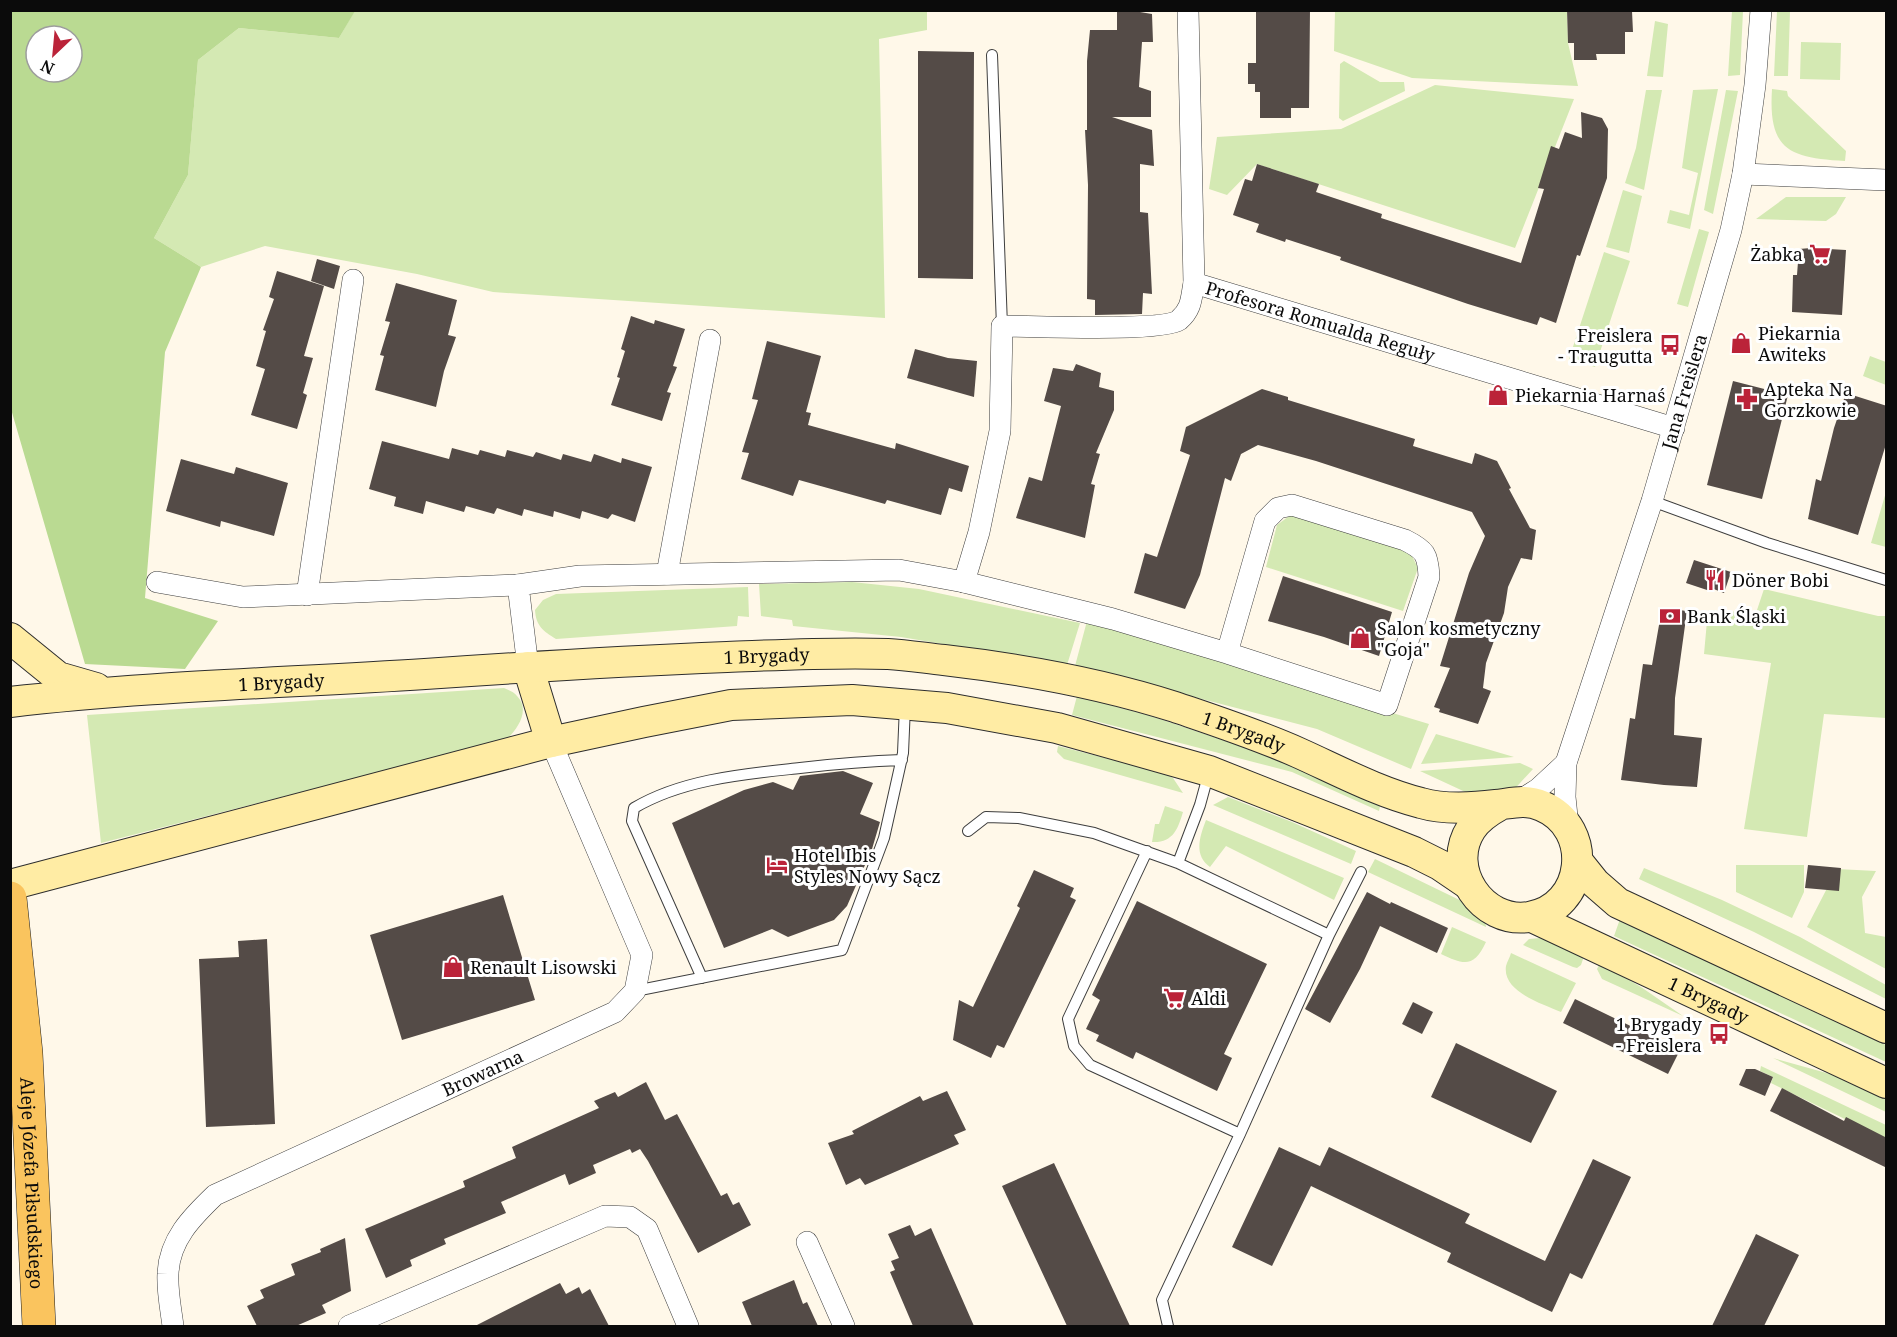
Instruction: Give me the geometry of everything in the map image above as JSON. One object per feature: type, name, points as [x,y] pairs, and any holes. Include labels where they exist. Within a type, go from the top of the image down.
[{"type":"main road","name":"Aleje Józefa Piłsudskiego","points":[[10,898],[26,1053],[39,1326]]},
{"type":"street","name":"Profesora Romualda Reguły","points":[[1188,10],[1194,283],[1674,428]]},
{"type":"street","name":"Jana Freislera","points":[[1568,826],[1565,797],[1566,763],[1652,501],[1731,230],[1743,174],[1755,85],[1761,10]]},
{"type":"street","points":[[1743,174],[1887,180]]},
{"type":"street","points":[[307,595],[353,280]]},
{"type":"street","points":[[964,582],[979,532],[1000,431],[1002,326],[1147,327],[1176,322],[1189,310],[1194,283]]},
{"type":"street","points":[[667,574],[710,340]]},
{"type":"street","points":[[158,582],[243,597],[518,585],[580,576],[899,570],[964,582],[1113,619],[1387,705],[1429,577],[1428,562],[1422,549],[1405,540],[1292,505],[1278,508],[1264,521],[1227,653]]},
{"type":"street","points":[[518,585],[528,667],[551,742],[642,956],[635,991]]},
{"type":"street","points":[[10,638],[58,677],[120,693]]},
{"type":"street","name":"1 Brygady","points":[[10,702],[528,667],[765,656],[888,654],[980,664],[1072,680],[1173,706],[1293,750],[1395,796],[1429,806],[1457,807],[1509,803]]},
{"type":"street","points":[[10,885],[551,742],[731,705],[852,700],[959,710],[1057,728],[1209,771],[1414,852],[1440,865],[1468,884]]},
{"type":"street","name":"Jana Freislera","points":[[1509,803],[1538,789],[1566,763]]},
{"type":"street","points":[[1509,803],[1538,804],[1555,813],[1568,826],[1577,844],[1579,863],[1575,881],[1565,898],[1550,910],[1532,917],[1512,917],[1494,912],[1479,900],[1468,884],[1463,866],[1464,847],[1471,829],[1484,815],[1509,803]]},
{"type":"street","points":[[1579,863],[1595,884],[1618,903],[1887,1028]]},
{"type":"street","name":"1 Brygady","points":[[1532,917],[1887,1083]]},
{"type":"street","name":"Browarna","points":[[173,1326],[168,1274],[175,1240],[194,1215],[215,1195],[615,1012],[635,991]]},
{"type":"street","points":[[349,1326],[605,1216],[630,1217],[647,1229],[688,1326]]},
{"type":"street","points":[[807,1242],[844,1326]]},
{"type":"lane","points":[[992,55],[1002,326]]},
{"type":"lane","points":[[1652,501],[1767,543],[1887,580]]},
{"type":"lane","points":[[635,991],[842,950],[884,838],[902,760],[905,705]]},
{"type":"lane","points":[[702,978],[633,821],[634,808],[653,796],[753,772],[839,763],[902,760]]},
{"type":"lane","points":[[1178,863],[1200,805],[1209,771]]},
{"type":"lane","points":[[968,831],[986,817],[1019,818],[1094,833],[1178,863],[1329,935]]},
{"type":"lane","points":[[1147,851],[1068,1019],[1074,1046],[1090,1065],[1240,1134]]},
{"type":"lane","points":[[1168,1326],[1162,1300],[1240,1134],[1329,935],[1361,872]]},
{"type":"green space","points":[[11,10],[355,11],[339,38],[239,28],[198,60],[188,175],[154,238],[201,267],[165,352],[145,598],[218,621],[185,669],[85,664],[11,409]]},
{"type":"green space","points":[[355,10],[927,11],[927,30],[879,39],[885,318],[493,292],[417,274],[265,246],[201,267],[154,238],[188,175],[198,60],[239,28],[339,38]]},
{"type":"green space","points":[[1335,11],[1567,11],[1568,43],[1578,86],[1412,78],[1334,51]]},
{"type":"green space","points":[[1732,11],[1743,11],[1740,75],[1728,76]]},
{"type":"green space","points":[[1777,11],[1790,11],[1788,76],[1774,76]]},
{"type":"green space","points":[[1655,21],[1668,24],[1663,77],[1647,76]]},
{"type":"green space","points":[[1801,42],[1841,43],[1840,80],[1800,79]]},
{"type":"green space","points":[[1344,61],[1380,82],[1404,82],[1405,91],[1343,121],[1339,118],[1340,64]]},
{"type":"green space","points":[[1435,85],[1574,99],[1515,248],[1257,164],[1227,195],[1209,189],[1217,137],[1341,129]]},
{"type":"green space","points":[[1718,89],[1690,229],[1667,223],[1670,210],[1689,215],[1698,173],[1682,168],[1693,90]]},
{"type":"green space","points":[[1772,89],[1787,91],[1788,96],[1846,151],[1845,161],[1809,157],[1786,147],[1774,126]]},
{"type":"green space","points":[[1646,90],[1662,90],[1644,190],[1625,183],[1636,148]]},
{"type":"green space","points":[[1726,90],[1738,91],[1713,214],[1704,210]]},
{"type":"green space","points":[[1623,190],[1642,196],[1629,253],[1606,247]]},
{"type":"green space","points":[[1786,197],[1846,197],[1836,214],[1826,221],[1756,219]]},
{"type":"green space","points":[[1699,229],[1709,232],[1688,307],[1677,304]]},
{"type":"green space","points":[[1604,252],[1630,261],[1595,367],[1569,359]]},
{"type":"green space","points":[[1870,356],[1886,362],[1886,385],[1863,376]]},
{"type":"green space","points":[[1886,492],[1886,547],[1871,543]]},
{"type":"green space","points":[[1292,514],[1410,552],[1418,568],[1403,611],[1266,567],[1277,525]]},
{"type":"green space","points":[[852,582],[919,589],[1080,623],[1067,665],[901,637],[793,626],[792,620],[761,616],[759,584]]},
{"type":"green space","points":[[748,587],[749,617],[738,616],[737,626],[556,639],[541,628],[535,610],[543,600],[556,594]]},
{"type":"green space","points":[[1764,589],[1886,616],[1886,718],[1824,714],[1807,837],[1744,829],[1771,663],[1704,654],[1708,610],[1756,613]]},
{"type":"green space","points":[[1087,621],[1429,724],[1411,769],[1317,729],[1075,666]]},
{"type":"green space","points":[[504,688],[516,695],[523,707],[521,720],[506,740],[101,843],[87,715]]},
{"type":"green space","points":[[1077,696],[1151,716],[1295,765],[1380,806],[1379,811],[1292,772],[1072,715]]},
{"type":"green space","points":[[1436,734],[1514,757],[1421,764]]},
{"type":"green space","points":[[1058,746],[1164,773],[1173,778],[1183,793],[1064,759],[1057,752]]},
{"type":"green space","points":[[1520,763],[1533,769],[1509,795],[1474,796],[1420,771]]},
{"type":"green space","points":[[1228,797],[1292,822],[1356,851],[1351,864],[1213,805]]},
{"type":"green space","points":[[1165,806],[1183,812],[1181,818],[1174,834],[1165,840],[1152,842],[1155,824],[1159,824]]},
{"type":"green space","points":[[1206,820],[1344,878],[1334,900],[1226,846],[1210,867],[1201,857],[1199,845]]},
{"type":"green space","points":[[1375,859],[1476,908],[1485,919],[1486,927],[1368,872]]},
{"type":"green space","points":[[1736,865],[1804,865],[1804,892],[1792,918],[1736,892]]},
{"type":"green space","points":[[1644,868],[1722,900],[1800,937],[1886,985],[1886,999],[1754,932],[1639,879]]},
{"type":"green space","points":[[1837,869],[1876,871],[1862,897],[1865,933],[1886,937],[1886,969],[1807,927]]},
{"type":"green space","points":[[1620,919],[1886,1045],[1886,1062],[1614,936]]},
{"type":"green space","points":[[1452,927],[1486,942],[1473,960],[1462,962],[1441,954]]},
{"type":"green space","points":[[1540,938],[1584,956],[1581,965],[1577,968],[1573,967],[1523,945],[1529,939]]},
{"type":"green space","points":[[1511,953],[1576,983],[1561,1012],[1525,996],[1510,983],[1506,975],[1506,966]]},
{"type":"green space","points":[[1600,963],[1641,987],[1683,1016],[1602,979],[1597,969]]},
{"type":"green space","points":[[1773,1058],[1841,1077],[1886,1098],[1886,1112]]},
{"type":"green space","points":[[1761,1066],[1886,1125],[1886,1139],[1771,1083],[1773,1077],[1760,1071]]},
{"type":"building","points":[[1117,10],[1140,10],[1140,12],[1152,14],[1153,42],[1142,42],[1139,87],[1151,91],[1151,117],[1112,117],[1152,130],[1154,166],[1140,164],[1140,212],[1148,213],[1152,294],[1143,293],[1142,314],[1095,315],[1095,300],[1087,299],[1088,185],[1085,130],[1087,130],[1087,61],[1090,30],[1117,30]]},
{"type":"building","points":[[1256,10],[1310,10],[1309,108],[1291,108],[1291,118],[1260,118],[1260,92],[1255,92],[1255,84],[1248,84],[1248,63],[1256,63]]},
{"type":"building","points":[[1567,10],[1632,11],[1633,32],[1625,32],[1625,54],[1596,54],[1597,60],[1574,60],[1574,43],[1568,43]]},
{"type":"building","points":[[918,51],[974,52],[973,279],[918,278]]},
{"type":"building","points":[[1581,112],[1602,118],[1608,129],[1607,178],[1580,256],[1577,255],[1556,323],[1540,317],[1537,325],[1468,304],[1340,260],[1341,257],[1256,232],[1259,224],[1233,215],[1245,179],[1252,181],[1257,164],[1319,184],[1316,192],[1382,214],[1381,218],[1521,263],[1544,189],[1538,188],[1551,146],[1559,149],[1565,132],[1582,138]]},
{"type":"building","points":[[1799,249],[1846,250],[1842,315],[1792,312],[1793,275],[1797,275]]},
{"type":"building","points":[[317,259],[340,266],[334,289],[311,281]]},
{"type":"building","points":[[277,271],[324,286],[304,356],[313,358],[303,393],[307,395],[297,429],[251,415],[265,369],[256,366],[266,331],[263,330],[274,299],[269,297]]},
{"type":"building","points":[[396,283],[457,300],[448,335],[456,337],[444,371],[436,407],[375,390],[384,356],[380,355],[390,322],[385,321]]},
{"type":"building","points":[[631,316],[654,324],[655,320],[685,329],[673,366],[677,367],[667,392],[671,393],[662,421],[611,405],[620,378],[617,377],[625,351],[621,349]]},
{"type":"building","points":[[767,341],[821,356],[806,412],[811,413],[808,425],[895,449],[896,443],[969,466],[962,492],[949,488],[941,515],[887,500],[885,504],[799,480],[793,496],[741,479],[749,453],[742,452],[758,400],[752,399]]},
{"type":"building","points":[[915,349],[948,358],[977,361],[974,397],[907,378]]},
{"type":"building","points":[[1076,364],[1101,373],[1099,387],[1114,391],[1114,410],[1096,453],[1100,454],[1091,484],[1095,485],[1085,538],[1016,518],[1029,477],[1042,481],[1061,406],[1044,401],[1053,368],[1073,371]]},
{"type":"building","points":[[1733,381],[1788,395],[1762,499],[1707,485]]},
{"type":"building","points":[[1262,389],[1288,397],[1288,400],[1415,439],[1413,446],[1472,464],[1475,453],[1497,461],[1530,528],[1536,530],[1532,560],[1521,558],[1508,587],[1504,613],[1486,663],[1483,688],[1491,691],[1478,724],[1439,712],[1440,709],[1434,707],[1450,668],[1440,666],[1469,573],[1485,536],[1472,512],[1316,461],[1258,445],[1241,454],[1231,481],[1225,478],[1200,575],[1185,609],[1134,593],[1145,553],[1157,557],[1190,455],[1180,451],[1186,427]]},
{"type":"building","points":[[1846,393],[1887,406],[1887,441],[1858,535],[1808,519],[1816,479],[1821,481],[1834,428]]},
{"type":"building","points":[[382,441],[449,459],[452,448],[478,455],[480,450],[505,457],[507,450],[533,457],[536,452],[561,460],[563,454],[591,462],[594,454],[621,463],[622,458],[652,467],[635,522],[612,514],[608,519],[582,511],[580,519],[554,511],[553,517],[524,509],[522,516],[497,508],[494,514],[466,506],[464,512],[426,501],[423,514],[394,506],[396,497],[369,489]]},
{"type":"building","points":[[181,459],[234,474],[236,467],[288,483],[274,536],[221,521],[220,527],[166,511]]},
{"type":"building","name":"Döner Bobi","points":[[1694,560],[1731,572],[1724,593],[1686,583]]},
{"type":"building","points":[[1283,576],[1392,612],[1379,656],[1268,621]]},
{"type":"building","points":[[1662,608],[1687,611],[1675,698],[1674,735],[1702,738],[1697,787],[1621,780],[1630,718],[1635,719],[1643,664],[1652,665]]},
{"type":"building","name":"Hotel Ibis Styles Nowy Sącz","points":[[843,771],[873,783],[860,814],[880,822],[872,849],[847,906],[834,920],[788,937],[772,929],[724,948],[672,823],[744,790],[773,782],[793,790],[800,776]]},
{"type":"building","points":[[1808,865],[1841,868],[1839,891],[1805,888]]},
{"type":"building","points":[[1034,870],[1074,888],[1070,897],[1076,900],[1004,1048],[997,1045],[991,1058],[953,1040],[959,1000],[973,1007],[1020,908],[1017,906]]},
{"type":"building","points":[[1367,892],[1448,928],[1437,953],[1380,926],[1360,969],[1330,1023],[1305,1009]]},
{"type":"building","name":"Renault Lisowski","points":[[503,895],[535,1000],[402,1040],[370,935]]},
{"type":"building","name":"Aldi","points":[[1137,901],[1267,964],[1224,1054],[1232,1058],[1217,1091],[1136,1052],[1133,1059],[1096,1041],[1099,1035],[1086,1029],[1100,1000],[1092,995]]},
{"type":"building","points":[[267,939],[275,1124],[206,1127],[199,959],[239,957],[238,941]]},
{"type":"building","points":[[1575,999],[1680,1050],[1668,1074],[1563,1023]]},
{"type":"building","points":[[1413,1002],[1433,1012],[1422,1034],[1402,1024]]},
{"type":"building","points":[[1456,1043],[1557,1091],[1531,1143],[1431,1097]]},
{"type":"building","points":[[1746,1069],[1755,1069],[1773,1077],[1765,1096],[1739,1085]]},
{"type":"building","points":[[646,1082],[665,1120],[677,1114],[721,1196],[727,1193],[733,1205],[739,1202],[751,1225],[698,1253],[648,1161],[640,1149],[632,1153],[630,1149],[593,1165],[596,1173],[569,1185],[565,1174],[501,1202],[506,1213],[444,1239],[446,1244],[410,1260],[412,1266],[386,1278],[365,1229],[465,1187],[463,1181],[516,1158],[512,1147],[599,1108],[594,1101],[615,1092],[618,1097]]},
{"type":"building","points":[[1782,1088],[1844,1121],[1846,1117],[1887,1138],[1887,1168],[1770,1111]]},
{"type":"building","points":[[947,1091],[966,1130],[954,1135],[959,1144],[865,1185],[860,1178],[846,1185],[828,1143],[854,1134],[852,1131],[920,1096],[923,1101]]},
{"type":"building","points":[[1279,1147],[1320,1166],[1329,1147],[1470,1214],[1465,1223],[1545,1261],[1593,1159],[1631,1177],[1582,1279],[1570,1273],[1552,1312],[1447,1262],[1451,1253],[1311,1186],[1272,1266],[1232,1247]]},
{"type":"building","points":[[1054,1163],[1130,1326],[1067,1326],[1002,1186]]},
{"type":"building","points":[[910,1225],[915,1236],[931,1228],[974,1326],[913,1326],[890,1272],[895,1270],[891,1261],[899,1258],[888,1234]]},
{"type":"building","points":[[1756,1234],[1799,1255],[1764,1326],[1712,1326]]},
{"type":"building","points":[[345,1238],[351,1291],[322,1305],[326,1313],[296,1326],[257,1326],[247,1306],[264,1298],[260,1290],[295,1275],[291,1264],[321,1252],[320,1249]]},
{"type":"building","points":[[794,1280],[803,1304],[807,1302],[818,1326],[752,1326],[742,1302]]},
{"type":"building","points":[[560,1283],[566,1294],[579,1287],[582,1294],[590,1289],[609,1326],[475,1326]]},
{"type":"place","name":"Żabka","points":[[1820,254]]},
{"type":"place","name":"Piekarnia Awiteks","points":[[1741,343]]},
{"type":"place","name":"Freislera - Traugutta","points":[[1670,345]]},
{"type":"place","name":"Piekarnia Harnaś","points":[[1498,395]]},
{"type":"place","name":"Apteka Na Gorzkowie","points":[[1747,399]]},
{"type":"place","name":"Döner Bobi","points":[[1715,580]]},
{"type":"place","name":"Bank Śląski","points":[[1670,616]]},
{"type":"place","name":"Salon kosmetyczny \"Goja\"","points":[[1360,638]]},
{"type":"place","name":"Hotel Ibis Styles Nowy Sącz","points":[[777,865]]},
{"type":"place","name":"Renault Lisowski","points":[[453,967]]},
{"type":"place","name":"Aldi","points":[[1174,998]]},
{"type":"place","name":"1 Brygady - Freislera","points":[[1719,1034]]}]
